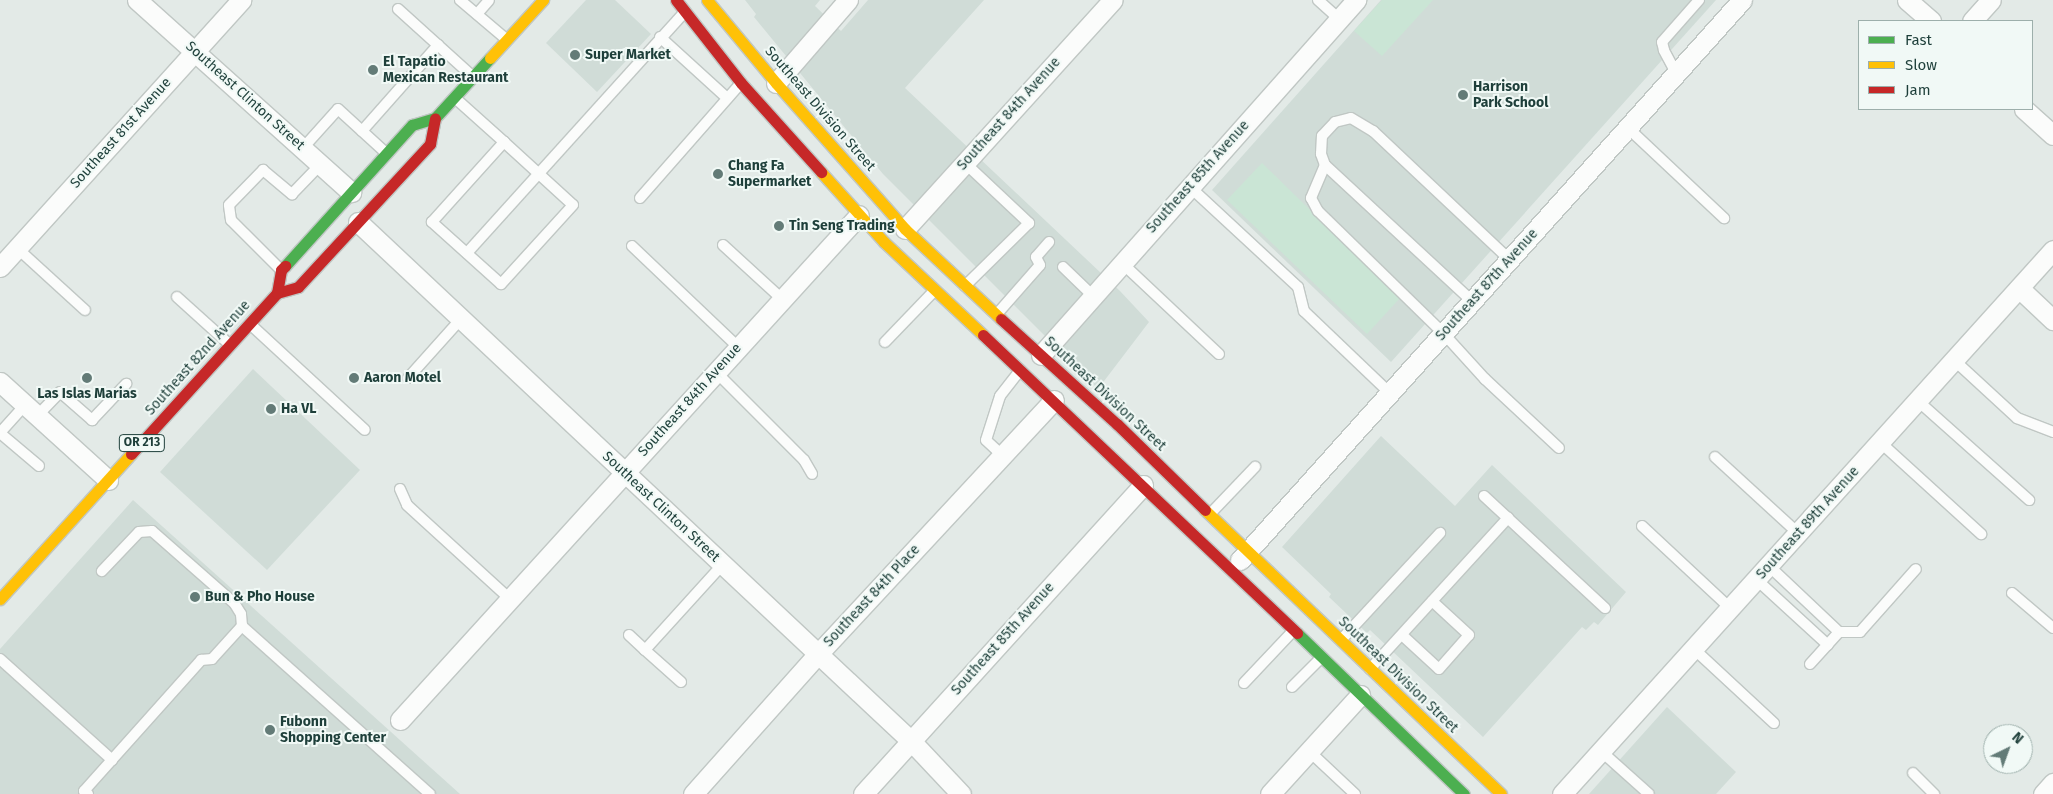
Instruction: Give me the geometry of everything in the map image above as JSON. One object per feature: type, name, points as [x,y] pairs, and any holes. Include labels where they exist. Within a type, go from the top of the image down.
[{"type":"main road","name":"Southeast 82nd Avenue","points":[[0,599],[277,293],[282,270],[386,153],[412,126],[435,118],[543,0]]},
{"type":"main road","points":[[676,0],[685,12],[706,61],[740,83],[859,215],[934,290],[1054,400],[1232,569],[1427,759],[1469,791]]},
{"type":"main road","name":"Southeast Division Street","points":[[707,0],[776,83],[905,229],[965,287],[1117,424],[1501,794]]},
{"type":"main road","name":"Southeast 82nd Avenue","points":[[277,293],[298,287],[430,144],[435,118]]},
{"type":"main road","points":[[859,215],[894,232],[905,229]]},
{"type":"main road","points":[[1054,400],[1060,394],[1065,394],[1099,423],[1117,424]]},
{"type":"street","name":"Southeast Clinton Street","points":[[138,0],[352,192]]},
{"type":"street","name":"Southeast 81st Avenue","points":[[0,267],[241,0]]},
{"type":"street","points":[[776,83],[848,0]]},
{"type":"street","name":"Southeast 84th Avenue","points":[[905,229],[1113,0]]},
{"type":"street","name":"Southeast 85th Avenue","points":[[1041,355],[1356,0]]},
{"type":"street","name":"Southeast 87th Avenue","points":[[1232,569],[1391,394],[1742,0]]},
{"type":"street","points":[[1907,0],[1930,20]]},
{"type":"street","points":[[1973,20],[1991,0]]},
{"type":"street","points":[[2025,110],[2053,135]]},
{"type":"street","name":"Southeast 84th Avenue","points":[[400,720],[859,215]]},
{"type":"street","name":"Southeast Clinton Street","points":[[358,222],[817,655],[911,741],[961,794]]},
{"type":"street","name":"Southeast 89th Avenue","points":[[1562,794],[2053,250]]},
{"type":"street","points":[[2019,288],[2053,320]]},
{"type":"street","points":[[0,382],[108,480]]},
{"type":"street","name":"Southeast 84th Place","points":[[694,794],[817,655],[1054,400]]},
{"type":"street","name":"Southeast 85th Avenue","points":[[863,794],[1143,485]]},
{"type":"street","points":[[1270,794],[1360,695]]},
{"type":"street","points":[[2043,794],[2053,783]]},
{"type":"lane","points":[[460,0],[506,40]]},
{"type":"lane","points":[[477,14],[490,0]]},
{"type":"lane","points":[[1318,0],[1339,19]]},
{"type":"lane","points":[[1676,73],[1662,42],[1699,0]]},
{"type":"lane","points":[[398,9],[473,77]]},
{"type":"lane","points":[[467,253],[660,37],[685,12]]},
{"type":"lane","points":[[660,37],[706,61],[727,98]]},
{"type":"lane","points":[[362,130],[438,45]]},
{"type":"lane","points":[[640,198],[740,83]]},
{"type":"lane","points":[[455,97],[573,205],[501,284],[432,222],[504,142]]},
{"type":"lane","points":[[303,148],[338,109],[386,153]]},
{"type":"lane","points":[[1473,302],[1325,165],[1321,154],[1322,136],[1335,122],[1351,118],[1373,131],[1510,260]]},
{"type":"lane","points":[[1628,128],[1724,218]]},
{"type":"lane","points":[[965,163],[1029,223],[965,287]]},
{"type":"lane","points":[[282,270],[230,220],[229,205],[263,170],[292,194],[321,164]]},
{"type":"lane","points":[[1325,165],[1311,198],[1318,210],[1444,334],[1485,379],[1559,448]]},
{"type":"lane","points":[[1190,187],[1298,287],[1304,311],[1391,394]]},
{"type":"lane","points":[[996,314],[1040,265],[1036,257],[1049,242]]},
{"type":"lane","points":[[723,245],[782,299]]},
{"type":"lane","points":[[632,246],[738,347]]},
{"type":"lane","points":[[17,248],[85,310]]},
{"type":"lane","points":[[1122,263],[1219,354]]},
{"type":"lane","points":[[1063,267],[1093,296]]},
{"type":"lane","points":[[885,342],[934,290]]},
{"type":"lane","points":[[177,297],[230,345]]},
{"type":"lane","points":[[408,378],[461,319]]},
{"type":"lane","points":[[250,324],[365,430]]},
{"type":"lane","points":[[1954,360],[2017,418],[2053,432]]},
{"type":"lane","points":[[1003,456],[986,440],[1000,396],[1020,370]]},
{"type":"lane","points":[[716,372],[804,460],[812,474]]},
{"type":"lane","points":[[39,466],[0,433],[60,392],[92,420],[126,384]]},
{"type":"lane","points":[[1918,401],[2029,500]]},
{"type":"lane","points":[[1880,442],[1981,534]]},
{"type":"lane","points":[[1715,457],[1798,533]]},
{"type":"lane","points":[[1210,514],[1255,466]]},
{"type":"lane","points":[[400,488],[407,505],[511,600]]},
{"type":"lane","points":[[1484,496],[1605,608]]},
{"type":"lane","points":[[1370,669],[1508,518]]},
{"type":"lane","points":[[1642,526],[1731,608]]},
{"type":"lane","points":[[102,571],[139,532],[152,531],[234,603],[241,614],[242,626],[430,794]]},
{"type":"lane","points":[[1341,641],[1440,533]]},
{"type":"lane","points":[[645,650],[722,565]]},
{"type":"lane","points":[[1763,573],[1839,632],[1860,632],[1916,570]]},
{"type":"lane","points":[[1763,573],[1828,645]]},
{"type":"lane","points":[[2012,593],[2053,628]]},
{"type":"lane","points":[[1402,635],[1439,669],[1469,635],[1432,601]]},
{"type":"lane","points":[[86,792],[201,660],[212,659],[242,626]]},
{"type":"lane","points":[[1244,683],[1294,630]]},
{"type":"lane","points":[[1810,664],[1839,632]]},
{"type":"lane","points":[[629,635],[681,682]]},
{"type":"lane","points":[[1694,649],[1774,723]]},
{"type":"lane","points":[[1292,687],[1322,658]]},
{"type":"lane","points":[[0,659],[112,760]]},
{"type":"lane","points":[[1309,751],[1355,794]]},
{"type":"lane","points":[[1601,751],[1649,794]]},
{"type":"lane","points":[[1913,773],[1934,794]]},
{"type":"shaded area","points":[[586,0],[615,0],[651,34],[597,92],[546,43]]},
{"type":"shaded area","points":[[745,0],[820,0],[815,6],[841,31],[868,0],[984,0],[905,88],[1120,291],[1149,322],[1098,389],[883,174],[754,17],[756,14]]},
{"type":"shaded area","name":"Harrison Park School","points":[[1381,0],[1716,0],[1391,362],[1212,190]]},
{"type":"shaded area","points":[[253,369],[360,470],[267,570],[160,472]]},
{"type":"shaded area","points":[[1381,436],[1455,506],[1492,465],[1626,592],[1598,625],[1594,622],[1586,630],[1582,627],[1483,737],[1370,630],[1367,633],[1329,597],[1331,594],[1282,547]]},
{"type":"shaded area","name":"Fubonn Shopping Center","points":[[133,500],[460,794],[0,794],[0,649]]},
{"type":"shaded area","points":[[1667,707],[1736,772],[1716,794],[1589,794]]},
{"type":"green space","points":[[1382,0],[1433,0],[1382,56],[1354,31]]},
{"type":"green space","points":[[1262,163],[1400,298],[1367,334],[1227,200]]},
{"type":"traffic: fast","points":[[285,266],[412,125],[435,118],[490,58]]},
{"type":"traffic: fast","points":[[1297,633],[1464,794]]},
{"type":"traffic: slow","points":[[490,58],[543,0]]},
{"type":"traffic: slow","points":[[707,0],[776,83],[905,229],[1001,319]]},
{"type":"traffic: slow","points":[[821,172],[884,242],[983,335]]},
{"type":"traffic: slow","points":[[0,599],[131,454]]},
{"type":"traffic: slow","points":[[1205,510],[1501,794]]},
{"type":"traffic: jam","points":[[676,0],[741,83],[821,172]]},
{"type":"traffic: jam","points":[[277,293],[298,287],[430,144],[435,118]]},
{"type":"traffic: jam","points":[[131,454],[277,293],[281,270],[285,266]]},
{"type":"traffic: jam","points":[[1001,319],[1117,424],[1205,510]]},
{"type":"traffic: jam","points":[[983,335],[1297,633]]},
{"type":"place","name":"Super Market","points":[[575,55]]},
{"type":"place","name":"El Tapatio Mexican Restaurant","points":[[373,70]]},
{"type":"place","name":"Harrison Park School","points":[[1463,95]]},
{"type":"place","name":"Chang Fa Supermarket","points":[[718,174]]},
{"type":"place","name":"Tin Seng Trading","points":[[779,226]]},
{"type":"place","name":"Las Islas Marias","points":[[87,378]]},
{"type":"place","name":"Aaron Motel","points":[[354,378]]},
{"type":"place","name":"Ha VL","points":[[271,409]]},
{"type":"place","name":"Bun & Pho House","points":[[195,597]]},
{"type":"place","name":"Fubonn Shopping Center","points":[[270,730]]}]
